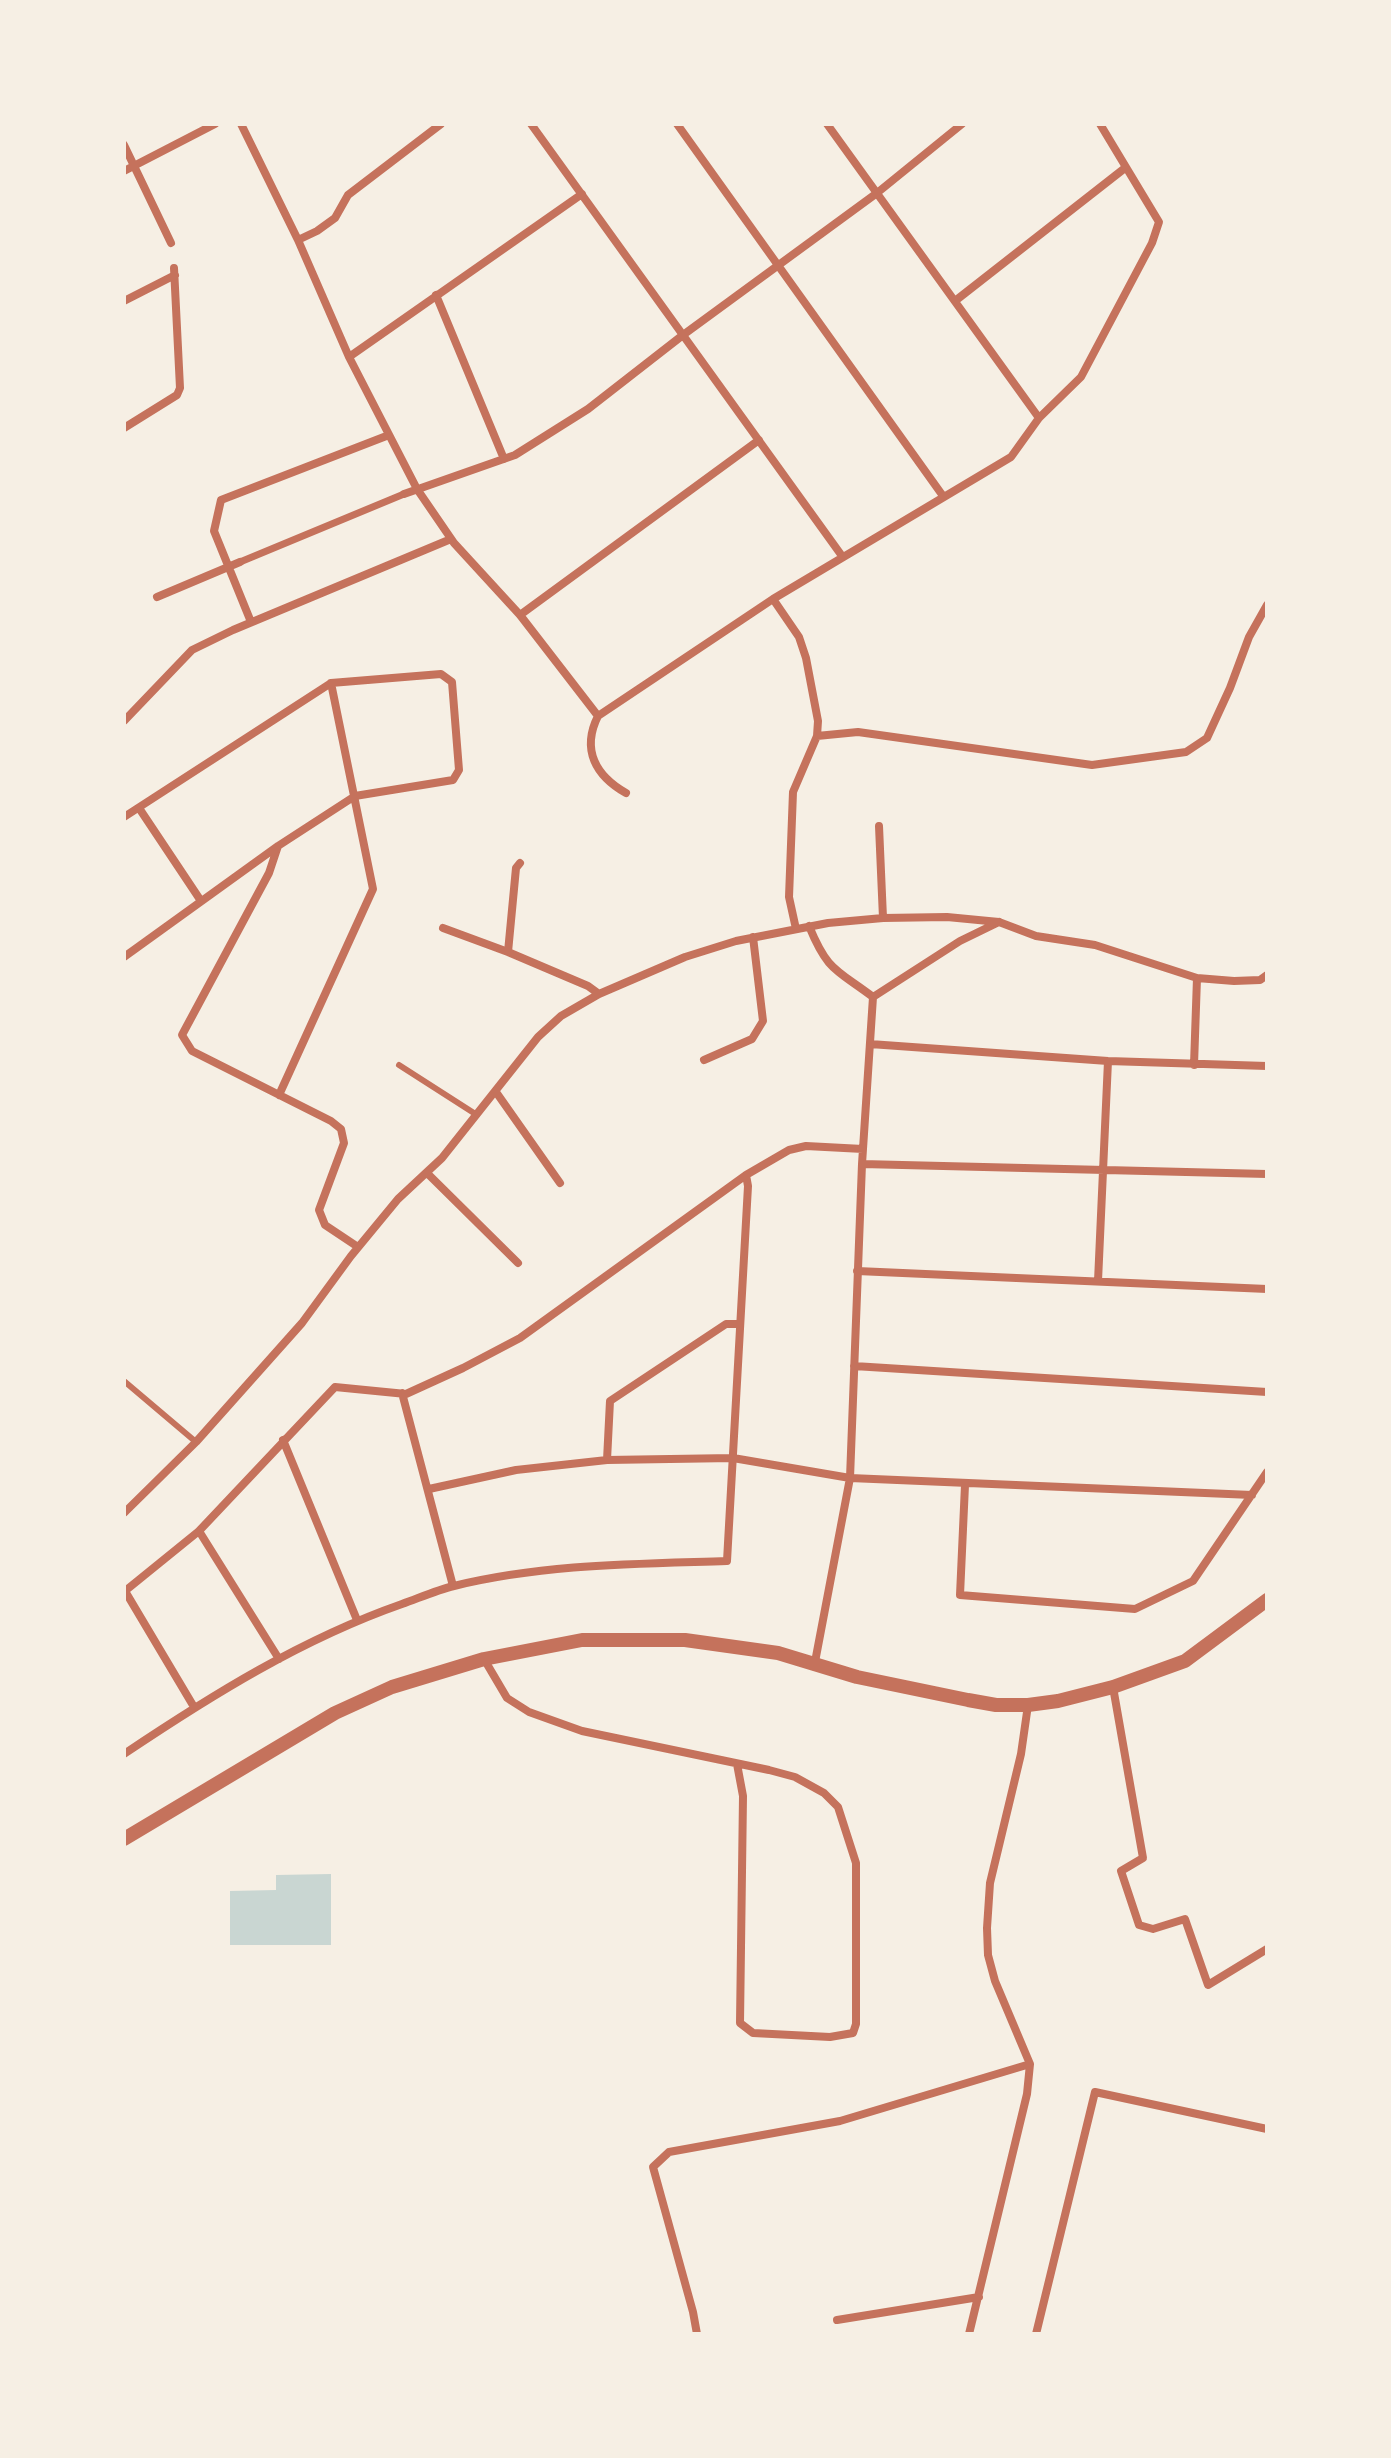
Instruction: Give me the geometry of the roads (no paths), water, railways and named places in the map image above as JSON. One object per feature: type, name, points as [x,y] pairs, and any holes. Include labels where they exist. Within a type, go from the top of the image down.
[{"type":"street","points":[[124,171],[215,124]]},
{"type":"street","points":[[241,124],[298,240],[349,357],[417,489],[451,539],[520,615],[598,716]]},
{"type":"street","points":[[298,240],[335,218],[348,195],[441,124]]},
{"type":"street","points":[[531,124],[842,556]]},
{"type":"street","points":[[677,124],[943,496]]},
{"type":"street","points":[[827,124],[1039,418]]},
{"type":"street","points":[[157,597],[404,494],[515,455],[588,409],[683,335],[877,193],[962,124]]},
{"type":"street","points":[[626,793],[610,784],[598,771],[591,746],[598,716],[773,599],[1011,457],[1039,418],[1081,377],[1152,243],[1159,222],[1100,124]]},
{"type":"street","points":[[124,145],[171,243]]},
{"type":"street","points":[[955,301],[1125,168]]},
{"type":"street","points":[[349,357],[582,194]]},
{"type":"street","points":[[124,301],[174,271],[180,388],[177,395],[124,428]]},
{"type":"street","points":[[436,295],[504,459]]},
{"type":"street","points":[[251,622],[214,531],[221,500],[389,435]]},
{"type":"street","points":[[520,615],[759,440]]},
{"type":"street","points":[[124,721],[192,650],[251,622],[451,539]]},
{"type":"street","points":[[773,599],[799,637],[815,700],[817,736],[793,792],[789,897],[796,929]]},
{"type":"street","points":[[817,736],[858,732],[1092,765],[1186,752],[1207,738],[1249,637],[1267,605]]},
{"type":"street","points":[[124,817],[331,683],[441,674],[452,682],[459,770],[453,780],[355,796],[278,846],[124,957]]},
{"type":"street","points":[[279,1095],[373,889],[331,683]]},
{"type":"street","points":[[139,808],[201,901]]},
{"type":"street","points":[[879,826],[883,918]]},
{"type":"street","points":[[278,846],[269,873],[182,1035],[192,1051],[331,1121],[341,1129],[344,1143],[319,1210],[325,1225],[358,1247]]},
{"type":"street","points":[[508,952],[516,868],[520,863]]},
{"type":"street","points":[[124,1513],[196,1442],[302,1323],[358,1247],[398,1199],[427,1173],[477,1115],[538,1037],[561,1016],[599,994],[685,957],[753,937],[809,926],[883,918],[947,917],[999,922],[1036,936],[1095,945],[1197,978],[1260,980],[1267,975]]},
{"type":"street","points":[[873,997],[960,941],[999,922]]},
{"type":"street","points":[[809,926],[827,963],[836,973],[873,997]]},
{"type":"street","points":[[443,928],[508,952],[588,986],[599,994]]},
{"type":"street","points":[[704,1060],[752,1039],[763,1021],[753,937]]},
{"type":"street","points":[[1194,1065],[1197,978]]},
{"type":"street","points":[[815,1662],[850,1478],[862,1164],[873,997]]},
{"type":"street","points":[[870,1044],[1108,1061],[1267,1066]]},
{"type":"street","points":[[1098,1281],[1108,1061]]},
{"type":"street","points":[[496,1092],[560,1183]]},
{"type":"street","points":[[194,1707],[125,1591],[199,1531],[335,1387],[406,1394],[520,1338],[746,1175],[789,1150],[806,1146],[863,1149]]},
{"type":"street","points":[[862,1164],[1267,1174]]},
{"type":"street","points":[[427,1173],[518,1263]]},
{"type":"street","points":[[124,1754],[194,1707],[279,1659],[357,1620],[453,1586],[565,1566],[727,1561],[748,1186],[746,1175]]},
{"type":"street","points":[[857,1271],[1267,1289]]},
{"type":"street","points":[[607,1460],[610,1401],[726,1324],[740,1324]]},
{"type":"street","points":[[854,1366],[1267,1392]]},
{"type":"street","points":[[402,1393],[453,1586]]},
{"type":"street","points":[[283,1440],[357,1620]]},
{"type":"street","points":[[429,1489],[516,1470],[607,1460],[733,1458],[850,1478],[1252,1495]]},
{"type":"street","points":[[965,1485],[960,1595],[1135,1609],[1193,1581],[1267,1472]]},
{"type":"street","points":[[199,1531],[279,1659]]},
{"type":"street","points":[[124,1839],[335,1713],[392,1687],[484,1659],[582,1640],[685,1640],[736,1646],[815,1662],[857,1677],[968,1700],[996,1705],[1028,1705],[1113,1687],[1185,1661],[1267,1600]]},
{"type":"street","points":[[484,1659],[507,1698],[529,1712],[582,1731],[737,1764],[795,1777],[824,1793],[838,1807],[856,1863],[856,2024],[853,2033],[830,2037],[753,2033],[740,2023],[743,1796],[737,1764]]},
{"type":"street","points":[[1113,1687],[1143,1858],[1121,1871],[1139,1925],[1150,1930],[1185,1919],[1208,1985],[1267,1949]]},
{"type":"street","points":[[969,2334],[1013,2161],[1030,2064],[995,1981],[988,1955],[987,1928],[990,1883],[1021,1754],[1028,1705]]},
{"type":"street","points":[[697,2334],[653,2167],[669,2152],[840,2121],[1030,2064]]},
{"type":"street","points":[[1036,2334],[1095,2092],[1267,2129]]},
{"type":"street","points":[[837,2320],[979,2297]]},
{"type":"lane","points":[[399,1065],[477,1115]]},
{"type":"lane","points":[[124,1381],[196,1442]]}]
